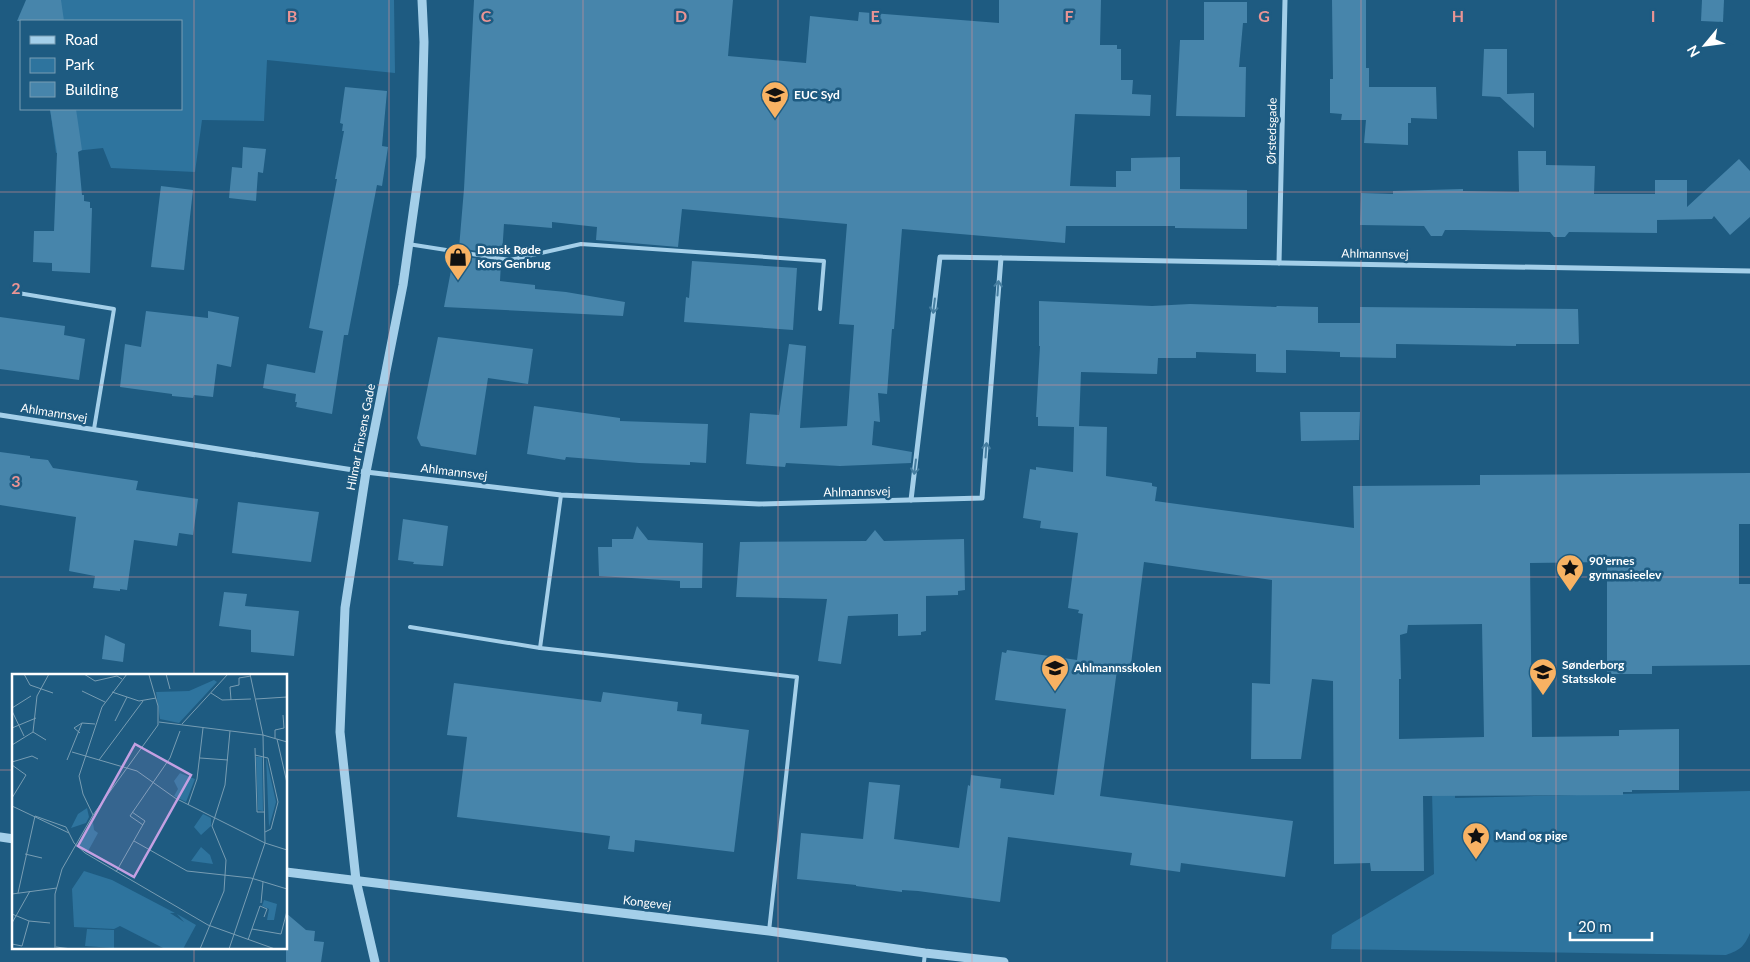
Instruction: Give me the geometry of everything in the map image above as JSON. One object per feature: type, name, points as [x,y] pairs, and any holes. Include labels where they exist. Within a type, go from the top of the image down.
[{"type":"street","name":"Hilmar Finsens Gade","points":[[375,962],[356,880],[340,732],[345,608],[366,472],[403,285],[421,157],[424,42],[422,0]]},
{"type":"street","name":"Ørstedsgade","points":[[1280,263],[1285,0]]},
{"type":"street","name":"Ahlmannsvej","points":[[911,500],[940,257],[1750,271]]},
{"type":"street","name":"Ahlmannsvej","points":[[0,415],[366,472],[561,495],[759,504],[982,498],[1000,258]]},
{"type":"street","name":"Kongevej","points":[[288,872],[769,931],[924,958],[1004,962]]},
{"type":"lane","points":[[408,244],[510,260],[581,244],[824,261],[820,309]]},
{"type":"lane","points":[[18,293],[114,309],[94,430]]},
{"type":"lane","points":[[540,648],[561,495]]},
{"type":"lane","points":[[410,627],[540,648],[796,677],[769,931]]},
{"type":"green space","points":[[34,0],[394,0],[395,73],[267,60],[264,121],[202,120],[195,172],[111,168],[103,148],[56,153],[50,110],[182,110],[182,20],[37,20]]},
{"type":"green space","points":[[1432,791],[1455,791],[1455,798],[1750,791],[1750,933],[1746,942],[1735,951],[1726,955],[1331,949],[1332,935],[1434,874]]},
{"type":"building","points":[[26,0],[61,0],[64,20],[17,21]]},
{"type":"building","name":"EUC Syd","points":[[474,0],[733,0],[728,56],[806,63],[810,16],[858,21],[859,12],[999,23],[999,0],[1101,0],[1100,45],[1117,45],[1117,49],[1121,49],[1121,80],[1133,80],[1132,94],[1151,95],[1150,116],[1075,114],[1070,186],[1116,187],[1116,171],[1131,171],[1131,158],[1180,157],[1180,189],[1247,190],[1247,229],[1175,228],[1175,226],[1066,226],[1065,243],[902,229],[887,394],[878,393],[880,422],[874,421],[872,445],[912,452],[911,463],[840,466],[786,463],[785,467],[746,464],[750,413],[779,415],[789,344],[806,346],[800,428],[847,426],[854,325],[839,324],[847,224],[682,209],[678,247],[596,240],[597,227],[552,222],[552,228],[504,224],[502,255],[459,248]]},
{"type":"building","points":[[1332,0],[1366,0],[1366,68],[1369,68],[1369,87],[1436,87],[1437,119],[1411,118],[1411,123],[1408,123],[1408,145],[1364,143],[1366,120],[1341,120],[1342,114],[1330,113],[1330,79],[1333,79]]},
{"type":"building","points":[[1702,0],[1724,0],[1723,22],[1701,21]]},
{"type":"building","points":[[1204,2],[1247,2],[1247,23],[1243,23],[1239,67],[1246,67],[1245,117],[1176,116],[1180,40],[1204,40]]},
{"type":"building","points":[[1484,49],[1507,49],[1507,94],[1534,93],[1534,128],[1500,97],[1482,96]]},
{"type":"building","points":[[345,87],[387,91],[382,146],[388,147],[382,186],[377,185],[348,335],[344,335],[332,414],[296,407],[296,394],[263,388],[267,364],[315,373],[323,331],[309,328],[337,179],[335,179],[344,131],[342,131],[343,124],[340,123]]},
{"type":"building","points":[[50,110],[76,110],[82,150],[78,152],[82,195],[84,195],[84,201],[90,202],[90,208],[92,208],[90,273],[52,271],[52,263],[33,262],[34,231],[54,231],[57,153]]},
{"type":"building","points":[[243,147],[266,149],[263,173],[258,172],[256,201],[229,198],[232,167],[242,168]]},
{"type":"building","points":[[1518,151],[1546,151],[1546,165],[1595,166],[1594,194],[1655,194],[1655,180],[1687,180],[1687,207],[1739,159],[1750,171],[1750,217],[1730,235],[1714,216],[1712,219],[1657,220],[1657,233],[1569,232],[1565,237],[1554,237],[1550,232],[1463,230],[1445,230],[1442,236],[1431,236],[1424,226],[1360,225],[1361,193],[1393,194],[1393,191],[1463,189],[1463,191],[1519,192]]},
{"type":"building","points":[[161,186],[193,190],[184,270],[151,267]]},
{"type":"building","points":[[459,256],[501,262],[500,281],[535,285],[535,289],[625,302],[623,316],[444,307],[453,260],[458,261]]},
{"type":"building","points":[[692,261],[797,268],[793,330],[684,322],[686,297],[689,298]]},
{"type":"building","points":[[1039,301],[1152,306],[1190,304],[1318,307],[1318,323],[1360,323],[1360,307],[1578,309],[1579,344],[1516,344],[1516,346],[1396,344],[1396,358],[1340,357],[1340,352],[1286,350],[1286,373],[1256,372],[1256,354],[1196,352],[1196,358],[1158,358],[1157,374],[1081,372],[1079,426],[1107,427],[1106,476],[1152,483],[1152,486],[1157,487],[1155,501],[1354,528],[1353,486],[1480,485],[1480,475],[1750,473],[1750,524],[1739,524],[1739,584],[1750,584],[1750,665],[1652,666],[1652,674],[1607,674],[1607,562],[1530,563],[1532,737],[1619,736],[1619,730],[1679,729],[1679,790],[1632,790],[1632,792],[1623,792],[1623,795],[1423,796],[1424,871],[1371,871],[1370,863],[1334,864],[1333,681],[1312,679],[1301,759],[1251,759],[1252,683],[1270,684],[1272,580],[1144,562],[1130,672],[1117,670],[1100,796],[1293,821],[1285,877],[1181,863],[1180,872],[1130,865],[1132,853],[1008,837],[1000,902],[918,891],[902,890],[902,892],[797,879],[801,833],[863,839],[869,782],[900,785],[894,839],[959,848],[971,775],[1001,779],[1000,788],[1054,795],[1066,709],[995,700],[1002,652],[1006,653],[1007,650],[1077,660],[1083,614],[1078,613],[1079,610],[1068,608],[1078,533],[1040,528],[1041,521],[1023,518],[1030,469],[1036,470],[1036,467],[1073,472],[1074,427],[1038,426],[1038,417],[1036,417]],"holes":[[[1482,624],[1484,737],[1399,739],[1400,635],[1407,633],[1408,625]]]},
{"type":"building","points":[[146,311],[208,318],[208,311],[239,317],[231,367],[217,364],[213,397],[194,395],[193,398],[172,396],[172,394],[120,387],[125,344],[141,347]]},
{"type":"building","points":[[0,317],[65,326],[64,335],[85,339],[79,380],[0,369]]},
{"type":"building","points":[[438,337],[533,349],[528,384],[488,378],[476,455],[421,446],[417,438]]},
{"type":"building","points":[[534,406],[620,418],[620,421],[708,424],[706,463],[690,462],[690,465],[639,463],[566,457],[565,460],[527,454]]},
{"type":"building","points":[[1300,412],[1360,412],[1359,440],[1301,441]]},
{"type":"building","points":[[0,452],[48,460],[53,468],[138,481],[136,490],[198,499],[193,535],[179,533],[177,546],[134,540],[127,590],[93,588],[95,576],[69,571],[76,517],[0,505]]},
{"type":"building","points":[[238,502],[319,512],[311,562],[232,553]]},
{"type":"building","points":[[403,519],[448,526],[443,566],[413,564],[414,562],[398,560]]},
{"type":"building","points":[[637,526],[648,540],[703,543],[702,588],[680,588],[680,581],[599,576],[598,547],[612,547],[612,539],[633,539]]},
{"type":"building","points":[[875,530],[884,541],[964,539],[965,590],[958,591],[958,595],[926,596],[926,631],[921,632],[921,635],[898,636],[898,614],[848,616],[841,664],[818,661],[827,599],[736,597],[740,542],[866,541]]},
{"type":"building","points":[[224,592],[247,594],[245,606],[299,611],[294,656],[251,652],[251,630],[219,626]]},
{"type":"building","points":[[105,635],[125,644],[123,662],[102,659]]},
{"type":"building","points":[[454,683],[601,702],[603,692],[678,702],[677,711],[702,714],[701,724],[749,730],[734,852],[635,840],[634,852],[608,849],[610,836],[457,817],[467,737],[447,735]]},
{"type":"building","points":[[288,915],[306,930],[315,931],[314,941],[324,942],[321,962],[286,962]]},
{"type":"place","name":"EUC Syd","points":[[775,119]]},
{"type":"place","name":"Dansk Røde Kors Genbrug","points":[[458,281]]},
{"type":"place","name":"90'ernes gymnasieelev","points":[[1570,592]]},
{"type":"place","name":"Ahlmannsskolen","points":[[1055,692]]},
{"type":"place","name":"Sønderborg Statsskole","points":[[1543,696]]},
{"type":"place","name":"Mand og pige","points":[[1476,860]]}]
